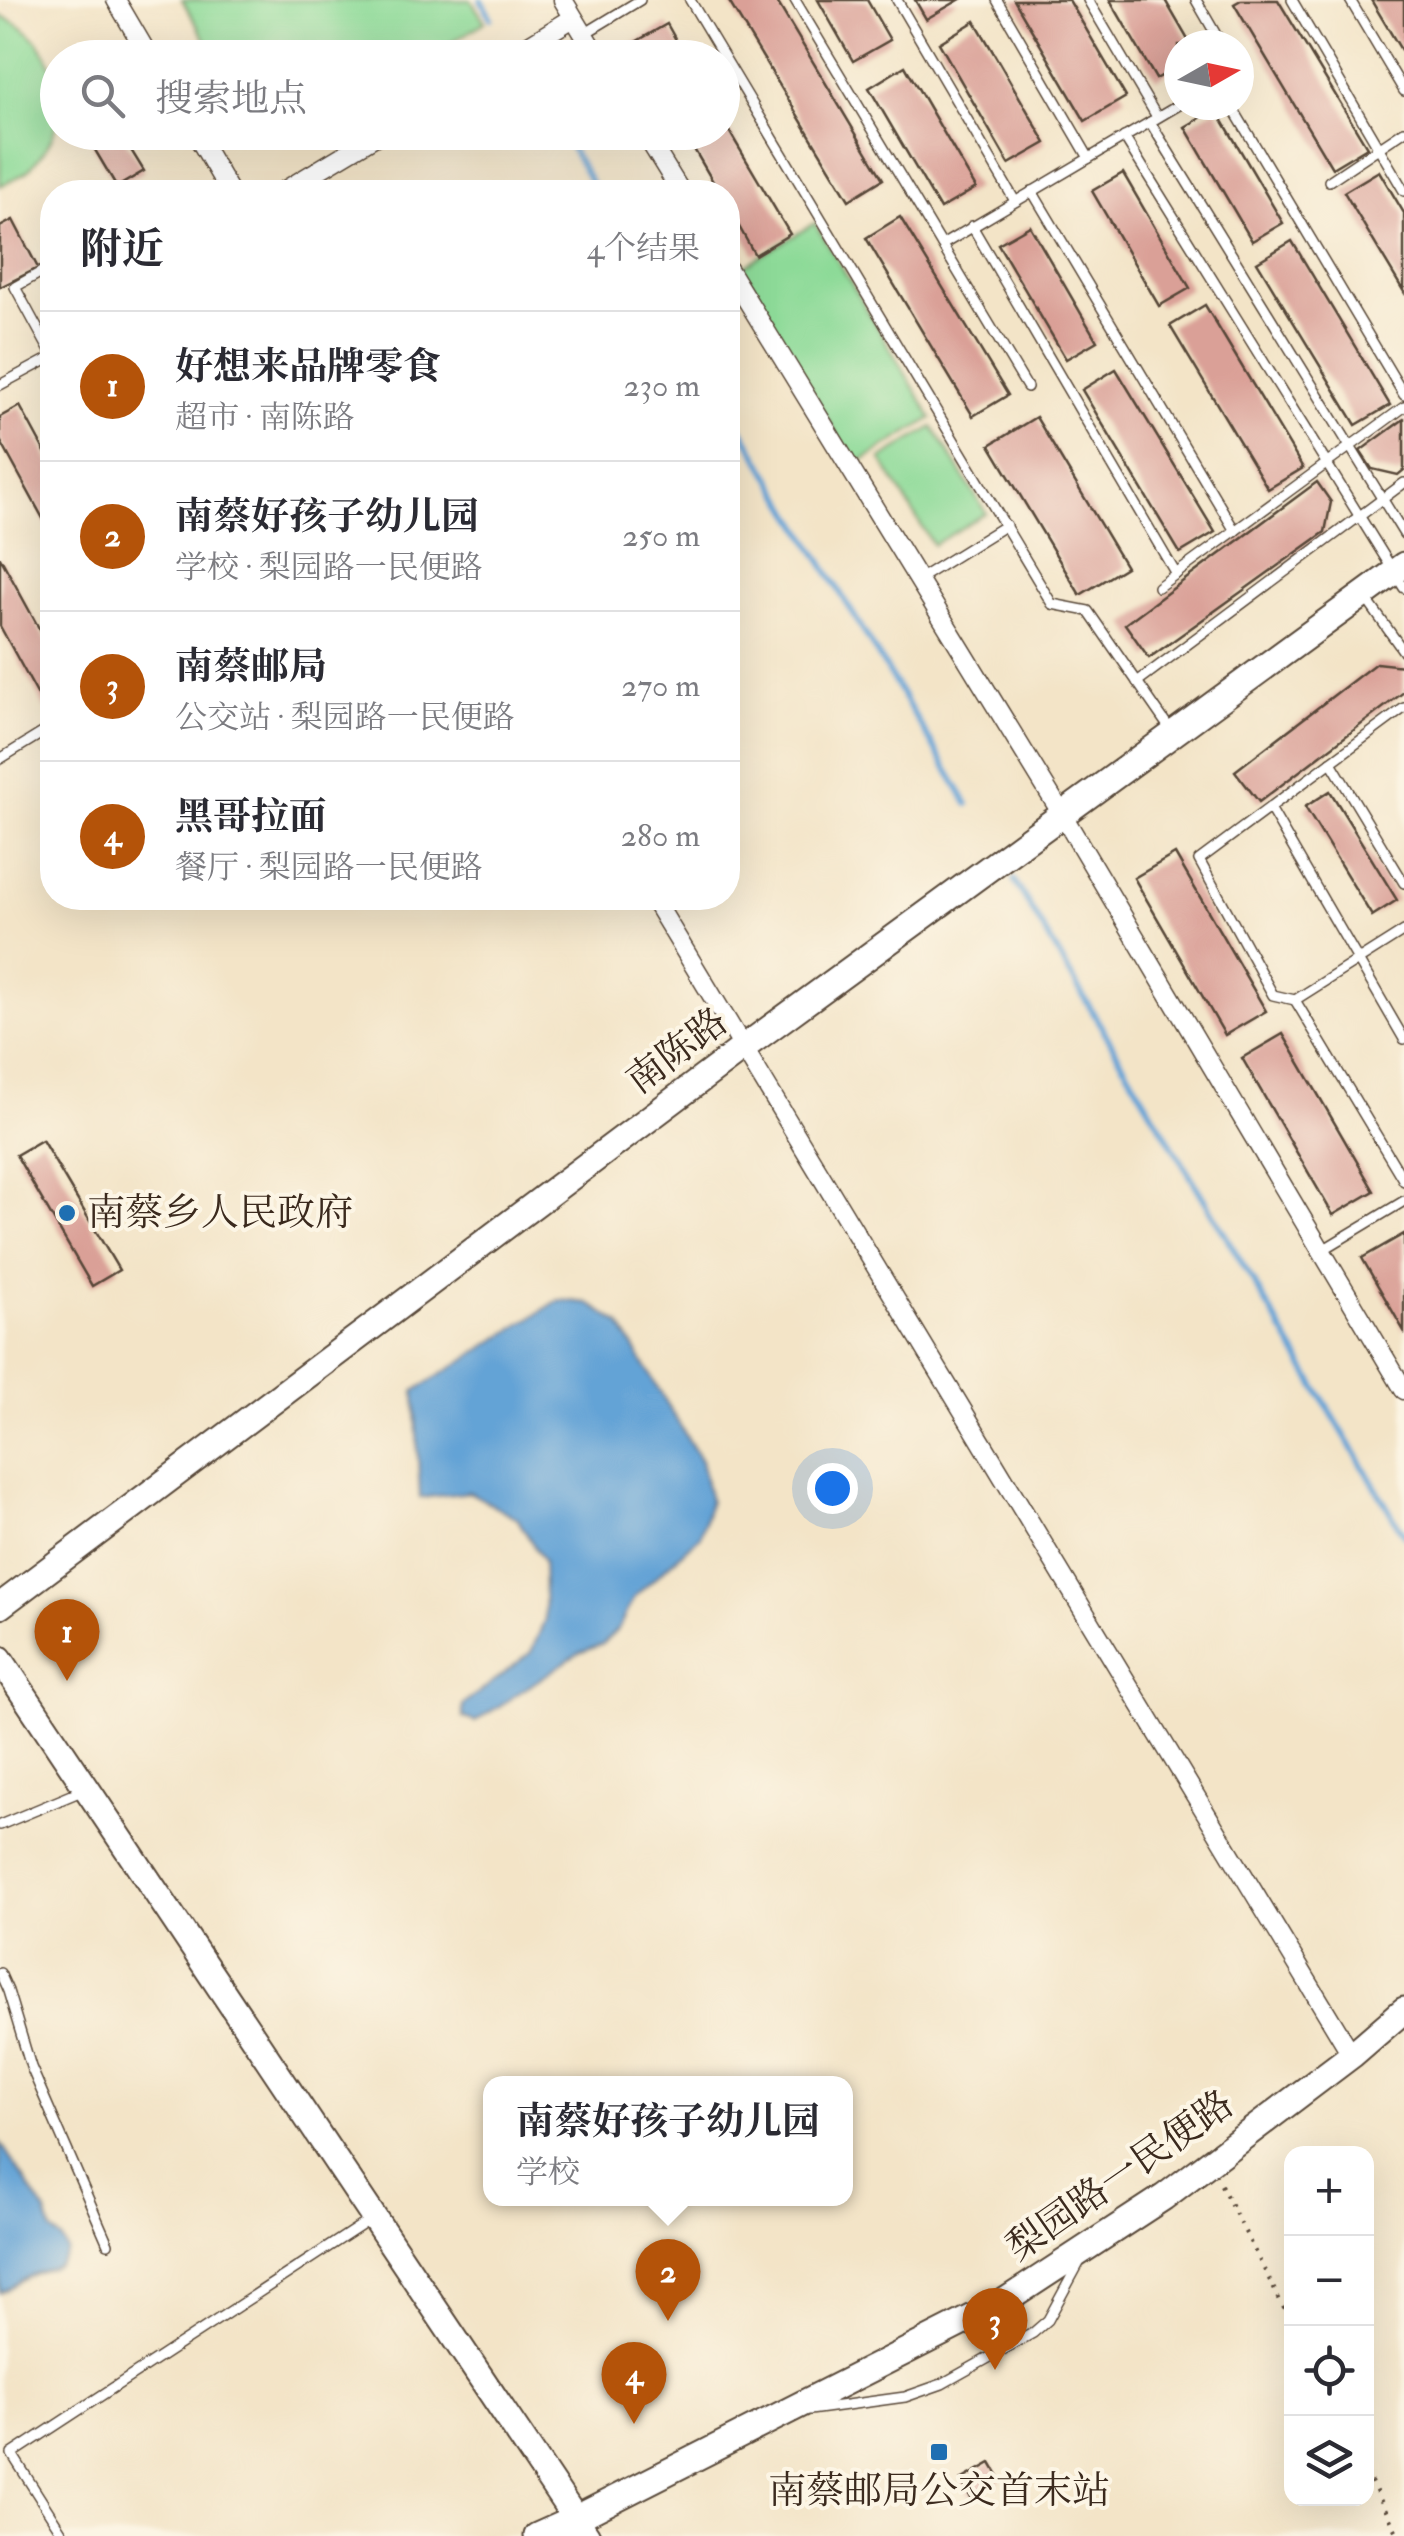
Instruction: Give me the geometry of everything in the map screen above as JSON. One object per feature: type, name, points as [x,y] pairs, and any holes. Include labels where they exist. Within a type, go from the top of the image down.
[{"type":"street","points":[[116,0],[139,40]]},
{"type":"street","points":[[534,40],[574,12],[589,40]]},
{"type":"street","points":[[206,150],[223,180]]},
{"type":"street","points":[[302,180],[352,150]]},
{"type":"street","points":[[655,150],[674,180]]},
{"type":"street","points":[[740,289],[1062,814],[1404,1390]]},
{"type":"street","name":"南陈路","points":[[0,1606],[743,1048],[1363,595],[1401,575]]},
{"type":"street","points":[[660,910],[1352,2055]]},
{"type":"street","points":[[0,1659],[581,2528]]},
{"type":"street","name":"梨园路一民便路","points":[[537,2536],[581,2528],[782,2414],[1005,2301],[1164,2196],[1352,2055],[1404,2010]]},
{"type":"lane","points":[[574,12],[640,0]]},
{"type":"lane","points":[[690,0],[714,40]]},
{"type":"lane","points":[[795,0],[1028,387]]},
{"type":"lane","points":[[897,0],[1014,201]]},
{"type":"lane","points":[[997,0],[1088,158]]},
{"type":"lane","points":[[1088,0],[1154,120],[1404,534]]},
{"type":"lane","points":[[1196,0],[1213,30]]},
{"type":"lane","points":[[1292,0],[1404,191]]},
{"type":"lane","points":[[1350,0],[1404,91]]},
{"type":"lane","points":[[740,83],[1052,604],[1088,611],[1173,734]]},
{"type":"lane","points":[[942,245],[1164,114]]},
{"type":"lane","points":[[1240,120],[1404,395]]},
{"type":"lane","points":[[1329,181],[1404,131]]},
{"type":"lane","points":[[1124,137],[1360,516],[1401,575]]},
{"type":"lane","points":[[1032,191],[1235,531]]},
{"type":"lane","points":[[972,226],[1176,574]]},
{"type":"lane","points":[[40,273],[16,288],[40,333]]},
{"type":"lane","points":[[0,385],[40,363]]},
{"type":"lane","points":[[1158,587],[1404,407]]},
{"type":"lane","points":[[1137,682],[1404,484]]},
{"type":"lane","points":[[918,579],[1006,525]]},
{"type":"lane","points":[[1363,595],[1404,652]]},
{"type":"lane","points":[[1404,708],[1200,860],[1273,995],[1295,1000],[1404,931]]},
{"type":"lane","points":[[0,759],[40,734]]},
{"type":"lane","points":[[1331,762],[1404,883]]},
{"type":"lane","points":[[1270,808],[1404,1039]]},
{"type":"lane","points":[[1295,1000],[1404,1181]]},
{"type":"lane","points":[[1322,1251],[1404,1202]]},
{"type":"lane","points":[[0,1824],[87,1789]]},
{"type":"lane","points":[[0,1973],[30,2067],[108,2244]]},
{"type":"lane","points":[[64,2536],[12,2454],[374,2218]]},
{"type":"lane","points":[[782,2414],[905,2396],[942,2384],[1033,2333],[1048,2320],[1088,2247]]},
{"type":"path","points":[[1210,2162],[1284,2308]]},
{"type":"path","points":[[1374,2488],[1399,2536]]},
{"type":"green space","points":[[182,0],[471,0],[485,22],[455,40],[206,40]]},
{"type":"green space","points":[[0,16],[16,23],[40,46],[40,150],[45,150],[27,171],[0,186]]},
{"type":"green space","points":[[815,223],[932,418],[855,465],[740,269]]},
{"type":"green space","points":[[933,427],[986,513],[933,545],[881,459]]},
{"type":"water","points":[[559,1300],[588,1303],[620,1324],[701,1461],[710,1501],[700,1536],[634,1597],[618,1629],[603,1644],[579,1653],[475,1722],[463,1717],[463,1705],[531,1652],[545,1620],[543,1561],[517,1518],[469,1492],[420,1498],[415,1391]]},
{"type":"water","points":[[0,2142],[67,2251],[55,2267],[0,2293]]},
{"type":"building","points":[[728,0],[776,0],[883,179],[849,200]]},
{"type":"building","points":[[818,0],[867,0],[890,40],[853,61]]},
{"type":"building","points":[[915,0],[959,0],[926,19]]},
{"type":"building","points":[[1014,0],[1069,0],[1126,97],[1085,121]]},
{"type":"building","points":[[1110,0],[1165,0],[1182,30],[1164,30],[1164,74],[1156,79]]},
{"type":"building","points":[[1241,0],[1278,0],[1367,147],[1332,168],[1254,37],[1254,30],[1250,30],[1234,4]]},
{"type":"building","points":[[1371,0],[1404,0],[1404,55]]},
{"type":"building","points":[[975,21],[1046,143],[1009,164],[939,43]]},
{"type":"building","points":[[667,24],[676,40],[639,40]]},
{"type":"building","points":[[905,66],[976,188],[940,209],[869,88]]},
{"type":"building","points":[[1197,120],[1222,120],[1283,223],[1252,241],[1185,127]]},
{"type":"building","points":[[740,149],[790,234],[755,255],[740,228],[740,180],[712,180],[694,150]]},
{"type":"building","points":[[95,150],[131,150],[144,171],[129,180],[113,180]]},
{"type":"building","points":[[1379,171],[1404,213],[1404,292],[1344,192]]},
{"type":"building","points":[[1123,173],[1190,288],[1159,306],[1092,191]]},
{"type":"building","points":[[900,217],[1008,395],[973,416],[866,238]]},
{"type":"building","points":[[13,220],[38,268],[0,287],[0,227]]},
{"type":"building","points":[[1030,226],[1097,341],[1066,359],[998,244]]},
{"type":"building","points":[[1292,241],[1390,405],[1356,425],[1257,262]]},
{"type":"building","points":[[1205,305],[1303,468],[1268,489],[1170,326]]},
{"type":"building","points":[[1116,369],[1215,532],[1180,553],[1082,390]]},
{"type":"building","points":[[20,406],[40,443],[40,513],[0,440],[0,417]]},
{"type":"building","points":[[1036,417],[1126,567],[1080,595],[990,445]]},
{"type":"building","points":[[1404,419],[1404,470],[1398,475],[1372,469],[1360,451]]},
{"type":"building","points":[[1317,482],[1331,502],[1325,532],[1149,658],[1125,624]]},
{"type":"building","points":[[0,557],[40,630],[40,699],[0,626]]},
{"type":"building","points":[[1376,663],[1404,666],[1404,692],[1259,802],[1235,771]]},
{"type":"building","points":[[1330,791],[1397,900],[1372,916],[1305,807]]},
{"type":"building","points":[[1175,854],[1266,1011],[1225,1035],[1134,878]]},
{"type":"building","points":[[1283,1034],[1374,1191],[1333,1215],[1242,1058]]},
{"type":"building","name":"南蔡乡人民政府","points":[[42,1140],[119,1270],[92,1286],[16,1155]]},
{"type":"building","points":[[1404,1234],[1404,1331],[1362,1258]]},
{"type":"building","points":[[991,2463],[1001,2480],[971,2498],[961,2480]]},
{"type":"waterway","points":[[481,0],[491,18]]},
{"type":"waterway","points":[[572,150],[590,180]]},
{"type":"waterway","points":[[740,427],[968,804]]},
{"type":"waterway","points":[[1014,880],[1404,1535]]},
{"type":"place","name":"南蔡乡人民政府","points":[[67,1213]]},
{"type":"place","name":"好想来品牌零食","points":[[67,1681]]},
{"type":"place","name":"南蔡好孩子幼儿园","points":[[668,2321]]},
{"type":"place","name":"南蔡邮局","points":[[995,2370]]},
{"type":"place","name":"黑哥拉面","points":[[634,2424]]},
{"type":"place","name":"南蔡邮局公交首末站","points":[[939,2452]]}]
